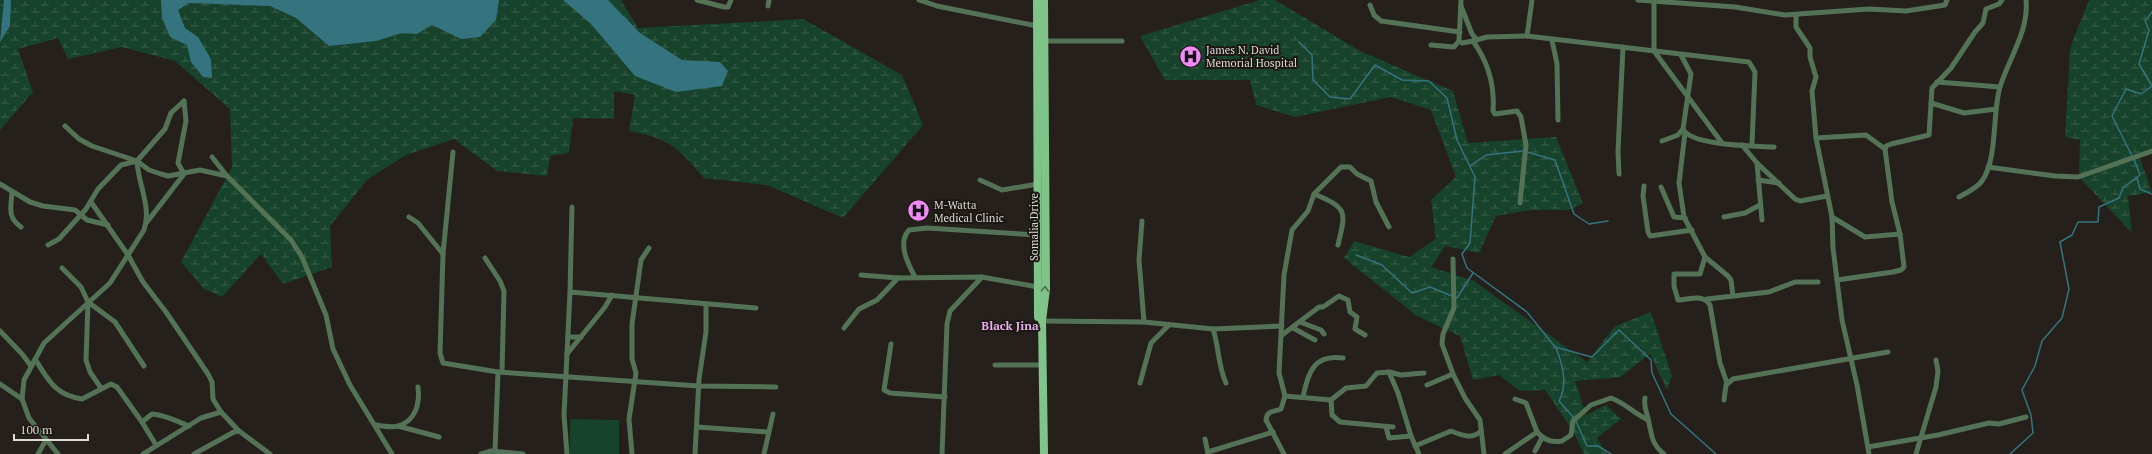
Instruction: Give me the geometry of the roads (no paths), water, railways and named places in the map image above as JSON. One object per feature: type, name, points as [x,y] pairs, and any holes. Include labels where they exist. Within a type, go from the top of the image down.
[{"type":"main road","name":"Somalia Drive","points":[[1037,0],[1037,235],[1040,454]]},
{"type":"main road","name":"Somalia Drive","points":[[1044,0],[1046,289],[1042,321],[1044,454]]},
{"type":"street","points":[[697,0],[724,7],[728,6],[730,0]]},
{"type":"street","points":[[768,6],[769,0]]},
{"type":"street","points":[[919,0],[937,6],[1037,26]]},
{"type":"street","points":[[1527,36],[1532,0]]},
{"type":"street","points":[[1638,0],[1718,5],[1785,15],[1869,9],[1906,10],[1922,7],[1939,7],[1945,5],[1947,0]]},
{"type":"street","points":[[1654,0],[1654,51],[1678,81],[1688,98],[1722,143]]},
{"type":"street","points":[[1885,149],[1886,146],[1892,144],[1929,135],[1931,92],[1937,82],[1951,68],[1975,32],[1983,23],[1986,10],[1999,4],[2002,0]]},
{"type":"street","points":[[1959,197],[1981,182],[1988,168],[2000,87],[2016,44],[2024,28],[2026,0]]},
{"type":"street","points":[[1430,45],[1454,47],[1459,41],[1461,3]]},
{"type":"street","points":[[1461,3],[1472,34],[1490,71],[1493,111],[1495,114],[1519,113],[1524,131],[1526,149],[1520,203]]},
{"type":"street","points":[[1370,5],[1376,19],[1387,22],[1460,32]]},
{"type":"street","points":[[1796,15],[1796,27],[1810,48],[1810,57],[1816,77],[1812,91],[1816,138],[1832,217],[1842,320],[1857,385],[1869,454]]},
{"type":"street","points":[[1459,41],[1462,43],[1494,37],[1527,36],[1681,55],[1742,60],[1753,65],[1755,72],[1752,145]]},
{"type":"street","points":[[1552,40],[1557,64],[1558,120]]},
{"type":"street","points":[[1044,42],[1122,41]]},
{"type":"street","points":[[1619,174],[1618,151],[1623,47]]},
{"type":"street","points":[[1681,55],[1691,74],[1679,183],[1685,218],[1705,257],[1713,266],[1728,276],[1731,280],[1733,296]]},
{"type":"street","points":[[1937,82],[2000,87]]},
{"type":"street","points":[[48,245],[59,239],[91,202],[98,189],[121,165],[137,161],[165,129],[171,113],[184,101],[186,121],[178,163],[184,174]]},
{"type":"street","points":[[1931,103],[1959,113],[1996,109]]},
{"type":"street","points":[[65,126],[78,139],[92,146],[137,161],[149,170],[161,174],[168,176],[200,170],[227,176]]},
{"type":"street","points":[[1662,141],[1684,131]]},
{"type":"street","points":[[1684,131],[1692,138],[1722,143],[1774,147]]},
{"type":"street","points":[[1816,138],[1866,135],[1885,149],[1892,202],[1900,234],[1904,264],[1903,269],[1893,272],[1837,280]]},
{"type":"street","points":[[1742,145],[1757,163],[1795,199],[1800,201],[1827,196]]},
{"type":"street","points":[[1988,168],[2055,176],[2078,177],[2152,151]]},
{"type":"street","points":[[453,152],[443,254],[441,360],[448,365],[500,372],[699,386],[776,387]]},
{"type":"street","points":[[212,157],[227,176],[298,248],[326,315],[329,335],[340,364],[350,385],[392,454]]},
{"type":"street","points":[[137,161],[138,178],[146,203],[147,222]]},
{"type":"street","points":[[1757,163],[1762,220]]},
{"type":"street","points":[[1284,454],[1266,420],[1266,415],[1270,412],[1281,409],[1285,396],[1279,373],[1284,276],[1292,230],[1308,211],[1314,194],[1340,167],[1350,167],[1357,174],[1371,181],[1373,184],[1376,202],[1389,227]]},
{"type":"street","points":[[58,454],[31,421],[22,399],[24,380],[44,343],[110,283],[147,222],[184,174]]},
{"type":"street","points":[[980,180],[1002,190],[1038,184]]},
{"type":"street","points":[[1758,180],[1780,184]]},
{"type":"street","points":[[0,184],[12,192],[43,206],[75,210],[87,220],[108,225]]},
{"type":"street","points":[[1644,186],[1643,196],[1648,232],[1650,236],[1692,230]]},
{"type":"street","points":[[1661,187],[1674,217],[1685,218]]},
{"type":"street","points":[[12,192],[9,214],[21,227]]},
{"type":"street","points":[[1314,194],[1337,204],[1341,209],[1343,220],[1338,245]]},
{"type":"street","points":[[91,202],[128,255],[143,282],[166,312],[208,374],[212,382],[214,399],[221,412],[239,431],[270,454]]},
{"type":"street","points":[[1724,217],[1745,213],[1760,205]]},
{"type":"street","points":[[567,454],[564,415],[570,292],[572,207]]},
{"type":"street","points":[[410,217],[418,224],[443,254]]},
{"type":"street","points":[[1832,217],[1865,238],[1900,234]]},
{"type":"street","points":[[1142,221],[1140,260],[1144,322]]},
{"type":"street","points":[[915,277],[908,265],[904,249],[904,238],[909,230],[927,228],[1037,235]]},
{"type":"street","points":[[632,454],[629,419],[636,381],[632,358],[632,324],[641,260],[649,248]]},
{"type":"street","points":[[1705,257],[1700,274],[1678,273],[1673,277],[1678,300],[1707,299],[1769,292],[1795,282],[1818,282]]},
{"type":"street","points":[[485,258],[504,291],[494,451]]},
{"type":"street","points":[[1453,259],[1453,313],[1442,338],[1445,354],[1453,374],[1465,398],[1478,416],[1484,454]]},
{"type":"street","points":[[62,268],[81,287],[88,302],[86,360],[90,372],[101,388]]},
{"type":"street","points":[[861,275],[898,278],[982,278],[1038,287]]},
{"type":"street","points":[[844,328],[859,309],[877,300],[898,278]]},
{"type":"street","points":[[942,454],[948,324],[950,311],[982,278]]},
{"type":"street","points":[[570,292],[706,305],[756,308]]},
{"type":"street","points":[[567,354],[605,307],[612,295]]},
{"type":"street","points":[[1282,334],[1293,328],[1319,307],[1323,307],[1339,296],[1348,300],[1350,312],[1357,317],[1355,329],[1365,335]]},
{"type":"street","points":[[1707,299],[1713,317],[1720,363],[1727,383],[1724,400]]},
{"type":"street","points":[[88,302],[115,322],[144,366]]},
{"type":"street","points":[[695,454],[699,386],[706,332],[706,305]]},
{"type":"street","points":[[1042,321],[1144,322],[1213,329],[1282,326]]},
{"type":"street","points":[[1300,322],[1321,330],[1324,334]]},
{"type":"street","points":[[1140,383],[1150,343],[1169,325]]},
{"type":"street","points":[[1293,328],[1315,340]]},
{"type":"street","points":[[1213,329],[1219,348],[1221,371],[1226,383]]},
{"type":"street","points":[[0,331],[23,355],[31,366]]},
{"type":"street","points":[[568,337],[581,337]]},
{"type":"street","points":[[891,344],[884,390],[890,393],[944,397]]},
{"type":"street","points":[[1727,383],[1733,379],[1888,352]]},
{"type":"street","points":[[1303,397],[1311,370],[1317,362],[1323,359],[1343,358]]},
{"type":"street","points":[[35,359],[50,383],[63,394],[82,399],[111,384],[117,387],[142,422],[156,445]]},
{"type":"street","points":[[1916,454],[1936,387],[1938,371],[1936,360]]},
{"type":"street","points":[[995,366],[1039,365]]},
{"type":"street","points":[[1285,396],[1331,400],[1346,388],[1366,386],[1377,373],[1389,372],[1401,375],[1424,373]]},
{"type":"street","points":[[1389,372],[1398,393],[1411,436],[1419,454]]},
{"type":"street","points":[[1427,385],[1453,374]]},
{"type":"street","points":[[0,384],[22,399]]},
{"type":"street","points":[[398,426],[415,414],[419,398],[418,387]]},
{"type":"street","points":[[1515,399],[1526,403],[1537,432],[1542,438],[1549,441],[1562,441],[1571,435],[1573,421],[1591,405],[1611,398],[1627,407],[1638,416],[1648,420]]},
{"type":"street","points":[[1645,398],[1645,410],[1654,444],[1664,454]]},
{"type":"street","points":[[1331,400],[1332,414],[1340,422],[1393,427]]},
{"type":"street","points":[[143,454],[201,418],[221,412]]},
{"type":"street","points":[[142,422],[152,414],[156,414],[169,417],[189,426]]},
{"type":"street","points":[[764,454],[773,414]]},
{"type":"street","points":[[1868,447],[1989,423],[1999,424],[2026,417]]},
{"type":"street","points":[[376,426],[398,426],[439,437]]},
{"type":"street","points":[[696,427],[768,432]]},
{"type":"street","points":[[1386,427],[1389,438],[1411,436]]},
{"type":"street","points":[[194,454],[234,432],[239,431]]},
{"type":"street","points":[[1416,446],[1451,431],[1464,436],[1474,436],[1481,431]]},
{"type":"street","points":[[1205,439],[1208,453],[1273,432]]},
{"type":"street","points":[[1505,454],[1537,432]]},
{"type":"street","points":[[1535,450],[1542,438]]},
{"type":"street","points":[[38,454],[46,440]]},
{"type":"street","points":[[481,454],[494,451],[524,454]]},
{"type":"water","points":[[4,0],[11,0],[10,26],[0,42]]},
{"type":"water","points":[[161,0],[499,0],[496,20],[480,37],[461,39],[432,25],[417,34],[402,33],[376,41],[329,46],[296,18],[270,6],[189,3],[178,10],[185,28],[198,37],[211,59],[212,78],[203,77],[191,62],[187,45],[170,37],[162,18]]},
{"type":"water","points":[[563,0],[608,0],[640,33],[682,60],[720,62],[728,71],[722,86],[676,92],[635,76],[591,24]]},
{"type":"waterway","points":[[2132,156],[2112,116],[2126,89],[2141,94],[2152,86],[2139,64],[2149,30],[2145,21],[2152,12]]},
{"type":"waterway","points":[[1299,42],[1312,55],[1313,80],[1330,97],[1350,99],[1375,65],[1402,80],[1429,81],[1447,98],[1457,140],[1475,177],[1470,243],[1462,254],[1467,268],[1527,312],[1555,347],[1592,357],[1619,330],[1651,360],[1652,373],[1671,414],[1716,454]]},
{"type":"waterway","points":[[1470,166],[1486,155],[1523,151]]},
{"type":"waterway","points":[[1527,152],[1555,160],[1574,214],[1589,224],[1608,221]]},
{"type":"waterway","points":[[2010,454],[2033,433],[2031,415],[2022,390],[2035,366],[2042,341],[2062,318],[2069,289],[2060,242],[2072,235],[2078,222],[2098,222],[2099,207],[2119,198],[2123,188],[2140,175],[2134,159]]},
{"type":"waterway","points":[[2137,178],[2140,189],[2152,194]]},
{"type":"waterway","points":[[1356,255],[1382,265],[1412,293],[1430,287],[1452,296]]},
{"type":"waterway","points":[[1455,297],[1457,298],[1473,273]]},
{"type":"waterway","points":[[1556,348],[1564,375],[1562,395],[1559,401],[1574,418]]},
{"type":"waterway","points":[[1576,421],[1587,446],[1598,446],[1611,454]]},
{"type":"place","name":"James N. David Memorial Hospital","points":[[1190,56]]},
{"type":"place","name":"M-Watta Medical Clinic","points":[[919,211]]},
{"type":"district","name":"Black Jina","points":[[1010,325]]}]
